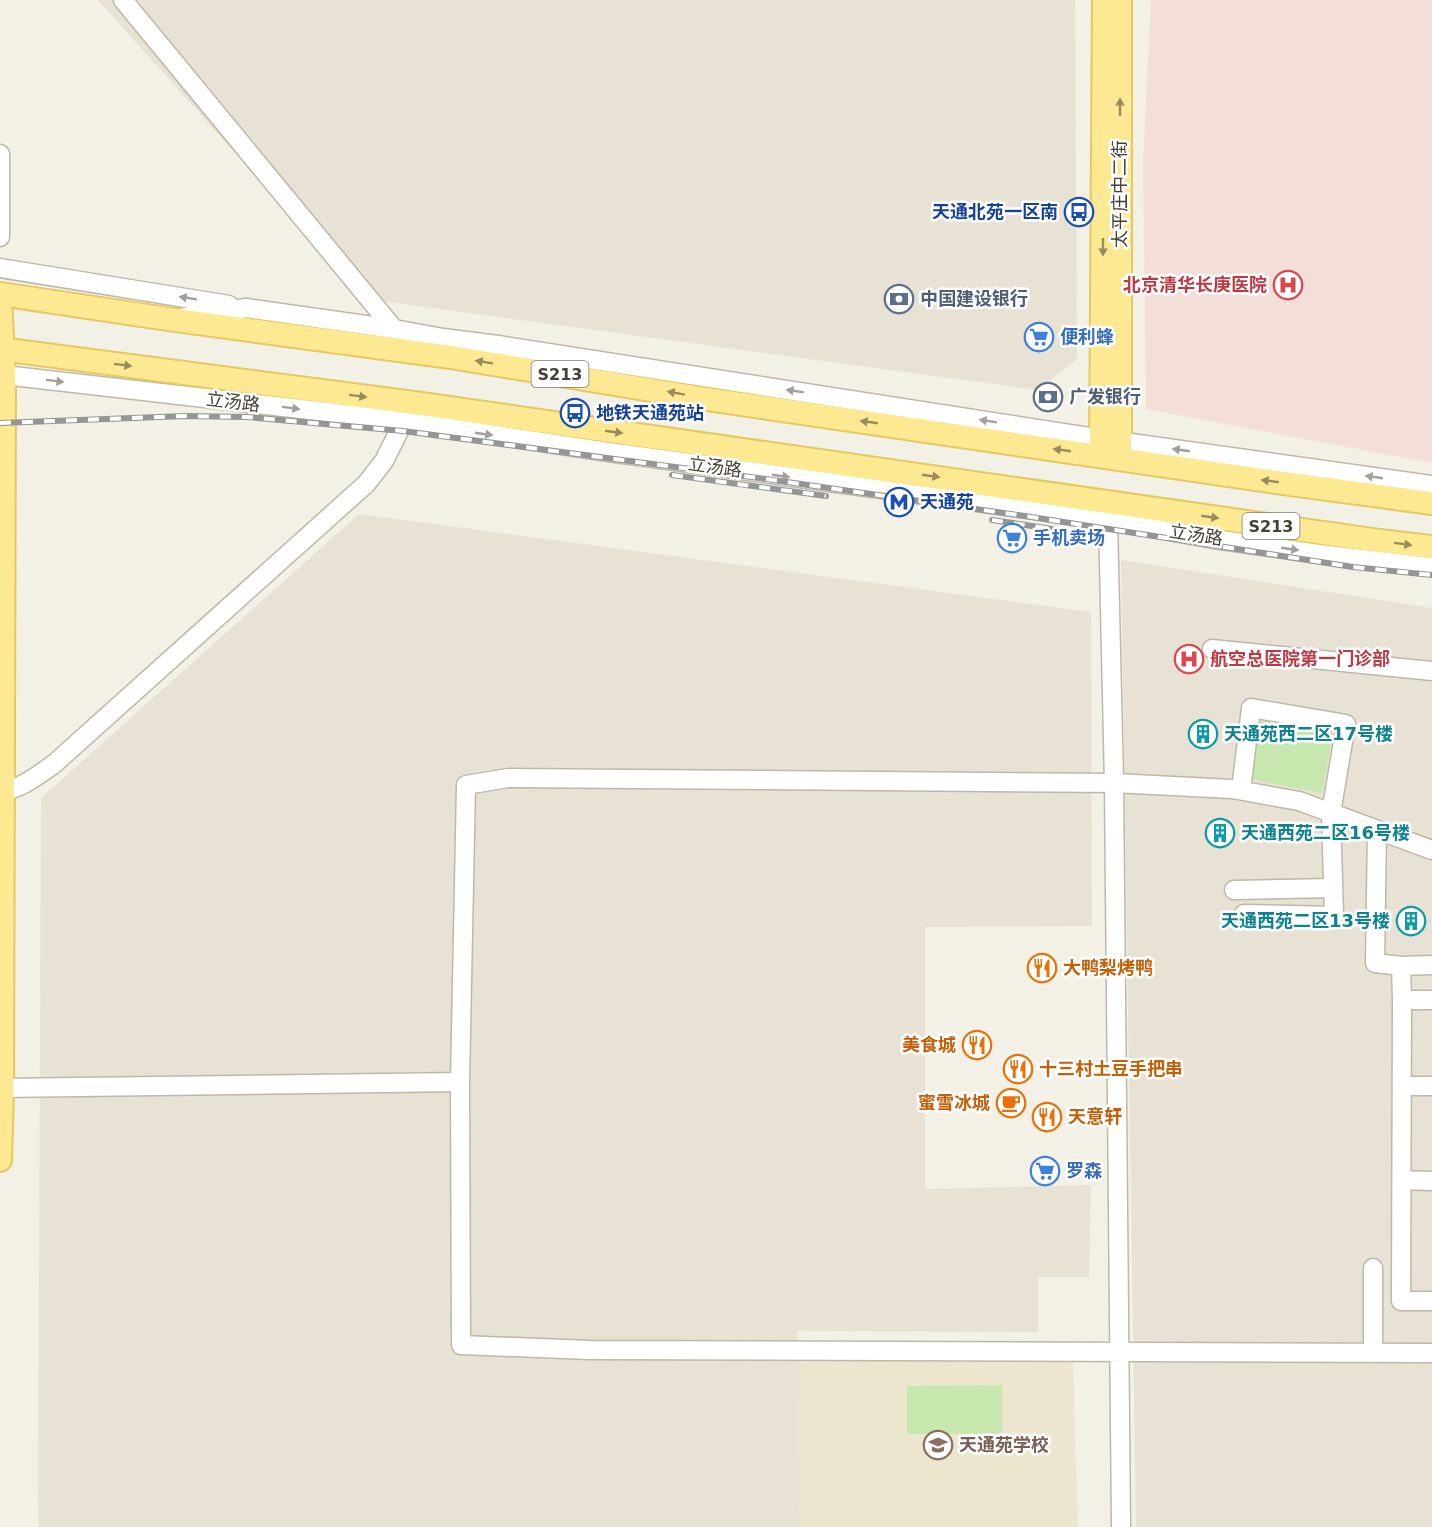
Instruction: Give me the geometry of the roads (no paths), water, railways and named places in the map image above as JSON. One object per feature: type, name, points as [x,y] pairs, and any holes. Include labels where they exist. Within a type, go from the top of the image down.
[{"type":"main road","name":"太平庄中二街","points":[[1104,0],[1110,449]]},
{"type":"main road","name":"太平庄中二街","points":[[1110,449],[1120,0]]},
{"type":"main road","name":"S213","points":[[0,294],[451,357],[693,397],[1110,449],[1290,484],[1432,503]]},
{"type":"main road","points":[[0,299],[0,1160]]},
{"type":"main road","name":"立汤路","points":[[1,364],[409,412],[1109,511],[1432,547]]},
{"type":"street","points":[[123,0],[394,329]]},
{"type":"street","points":[[0,154],[0,237]]},
{"type":"street","points":[[0,268],[246,308]]},
{"type":"street","name":"S213","points":[[168,319],[246,308],[520,348],[1110,449],[1432,485]]},
{"type":"street","points":[[1,791],[30,781],[54,764],[366,484],[384,461],[409,412]]},
{"type":"street","points":[[1109,511],[1121,1527]]},
{"type":"street","name":"立汤路","points":[[1109,511],[1249,544],[1432,567]]},
{"type":"street","points":[[1212,649],[1432,671]]},
{"type":"street","points":[[1241,790],[1251,708],[1346,724],[1331,813],[1334,916],[1244,914]]},
{"type":"street","points":[[1432,850],[1299,801],[1232,789],[1114,783],[508,778],[466,785],[460,1082],[461,1345],[591,1350],[1432,1353]]},
{"type":"street","points":[[1377,830],[1375,963],[1401,966],[1432,965]]},
{"type":"street","points":[[1234,890],[1333,888]]},
{"type":"street","points":[[1401,966],[1401,1301],[1432,1301]]},
{"type":"street","points":[[1402,1000],[1432,1000]]},
{"type":"street","points":[[1,1088],[460,1082]]},
{"type":"street","points":[[1402,1086],[1432,1086]]},
{"type":"street","points":[[1402,1180],[1432,1181]]},
{"type":"street","points":[[1373,1268],[1373,1353]]},
{"type":"railway","points":[[0,423],[185,416],[247,417],[403,431],[1025,516],[1353,567],[1432,575]]},
{"type":"railway","points":[[672,475],[826,496]]},
{"type":"railway","points":[[992,520],[1052,529]]},
{"type":"place","name":"天通北苑一区南","points":[[1079,212]]},
{"type":"place","name":"北京清华长庚医院","points":[[1288,285]]},
{"type":"place","name":"中国建设银行","points":[[899,299]]},
{"type":"place","name":"便利蜂","points":[[1039,337]]},
{"type":"place","name":"广发银行","points":[[1048,397]]},
{"type":"place","name":"地铁天通苑站","points":[[575,413]]},
{"type":"place","name":"天通苑","points":[[899,502]]},
{"type":"place","name":"手机卖场","points":[[1012,538]]},
{"type":"place","name":"航空总医院第一门诊部","points":[[1189,659]]},
{"type":"place","name":"天通苑西二区17号楼","points":[[1203,734]]},
{"type":"place","name":"天通西苑二区16号楼","points":[[1220,833]]},
{"type":"place","name":"天通西苑二区13号楼","points":[[1411,921]]},
{"type":"place","name":"大鸭梨烤鸭","points":[[1042,968]]},
{"type":"place","name":"美食城","points":[[977,1045]]},
{"type":"place","name":"十三村土豆手把串","points":[[1018,1069]]},
{"type":"place","name":"蜜雪冰城","points":[[1011,1103]]},
{"type":"place","name":"天意轩","points":[[1047,1117]]},
{"type":"place","name":"罗森","points":[[1045,1171]]},
{"type":"place","name":"天通苑学校","points":[[938,1445]]}]
